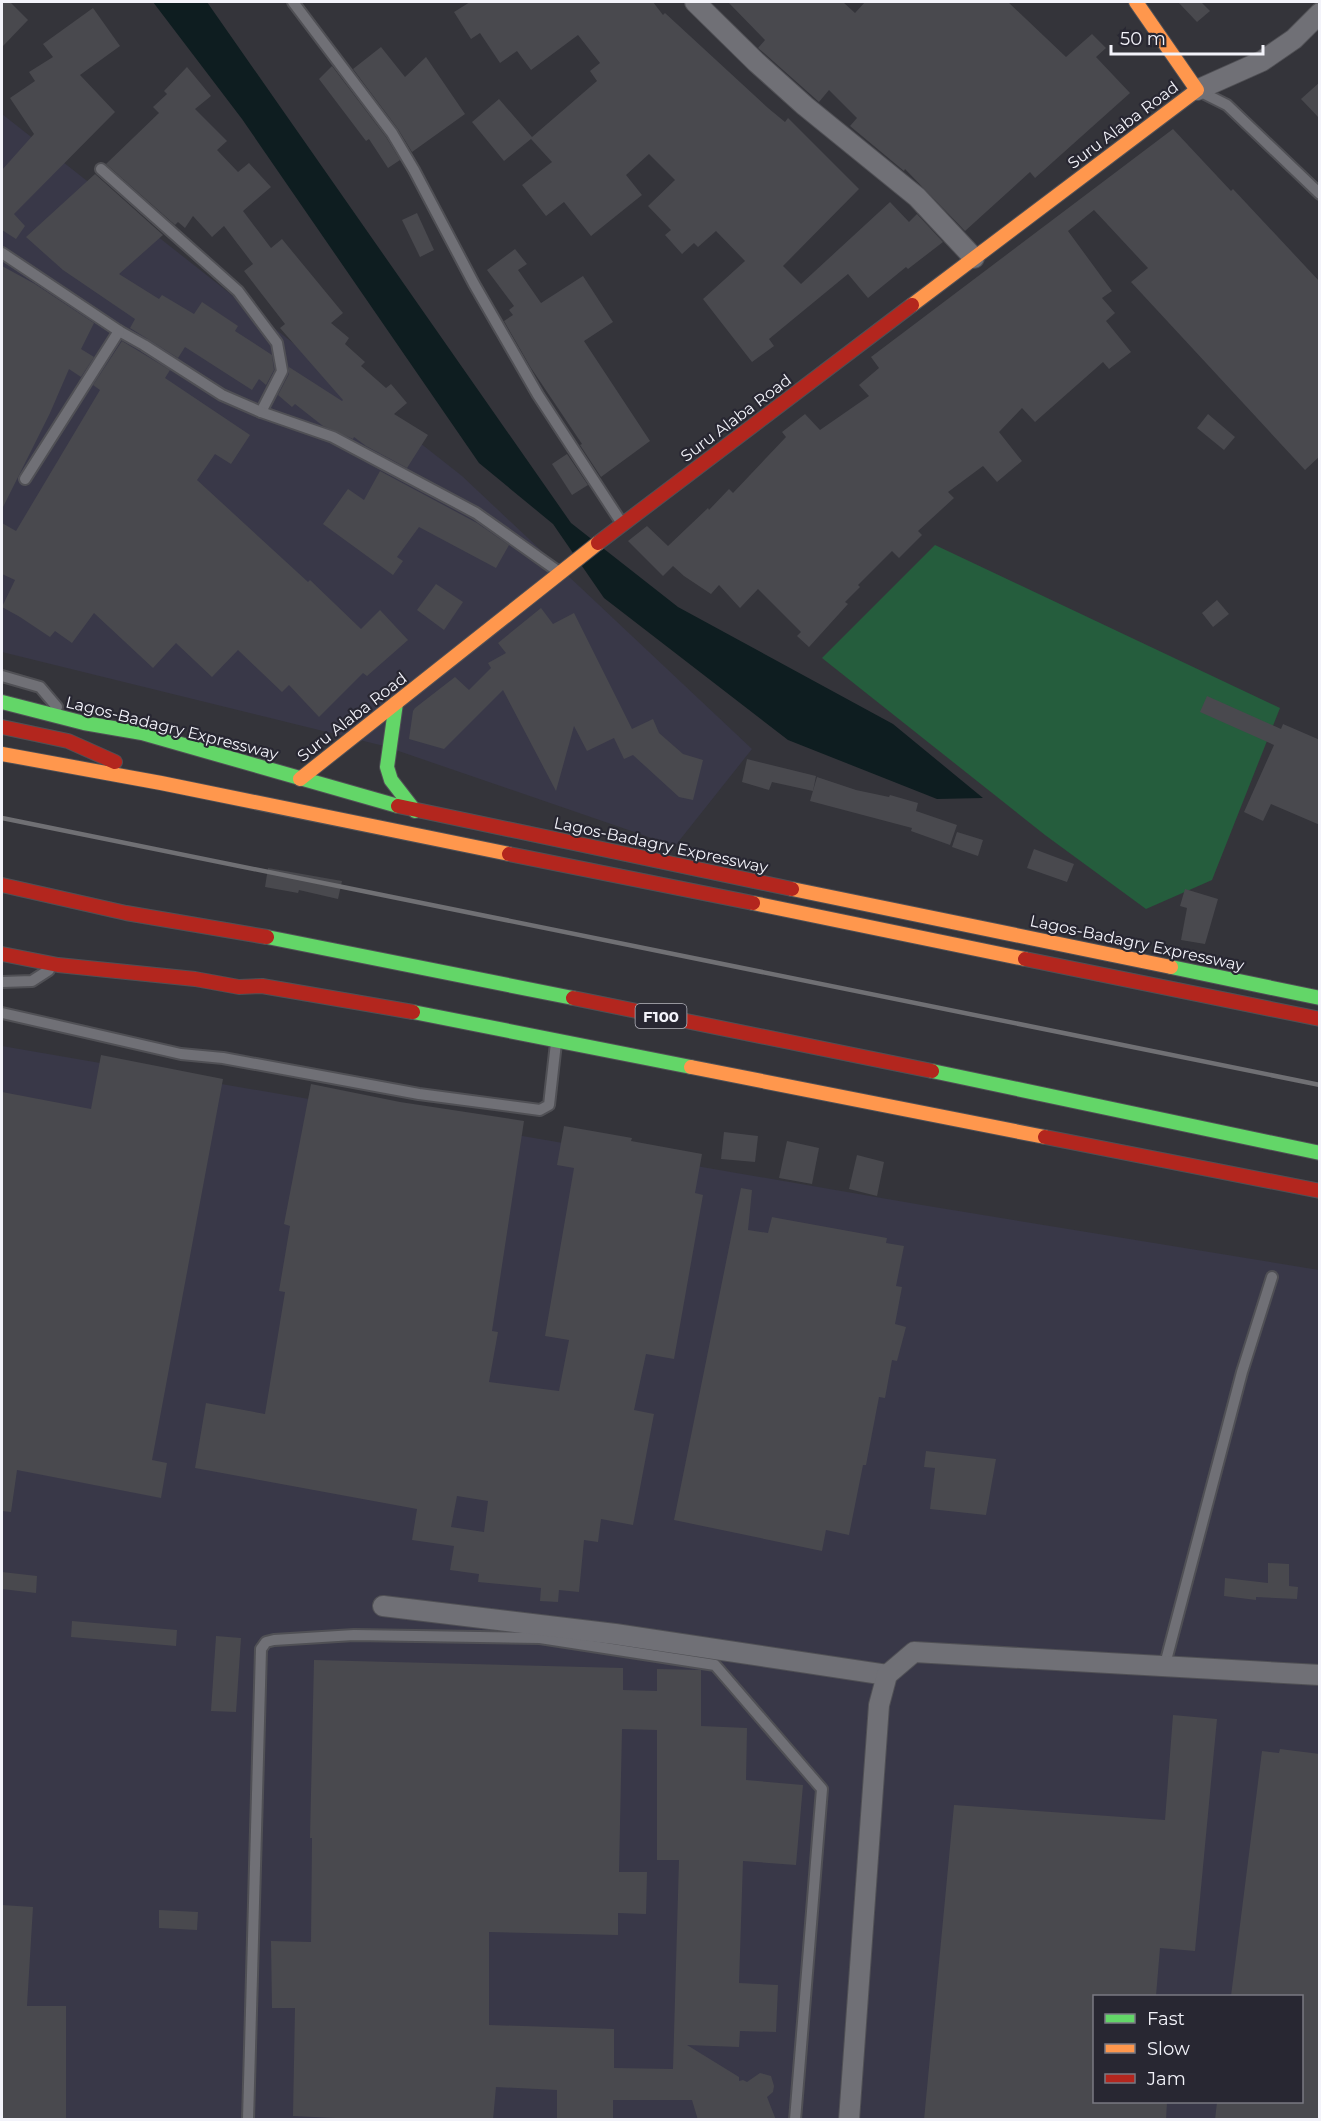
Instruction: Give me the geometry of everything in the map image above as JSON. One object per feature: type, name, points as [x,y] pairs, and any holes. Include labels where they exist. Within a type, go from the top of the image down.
[{"type":"main road","points":[[1136,2],[1157,29],[1197,90]]},
{"type":"main road","name":"Suru Alaba Road","points":[[300,779],[571,563],[1197,90]]},
{"type":"main road","name":"Lagos-Badagry Expressway","points":[[2,702],[84,723],[142,733],[415,811],[1320,998]]},
{"type":"main road","points":[[396,703],[387,767],[391,780],[415,811]]},
{"type":"main road","points":[[2,727],[68,741],[161,783]]},
{"type":"main road","points":[[2,754],[161,783],[1320,1019]]},
{"type":"main road","name":"F100","points":[[2,885],[126,913],[225,929],[814,1046],[1320,1153]]},
{"type":"main road","points":[[55,912],[126,913]]},
{"type":"main road","points":[[2,954],[58,965],[195,979],[239,987],[262,986],[364,1002],[1320,1191]]},
{"type":"street","points":[[695,2],[748,55],[805,106],[917,197],[974,258]]},
{"type":"street","points":[[1197,90],[1262,62],[1294,39],[1320,14]]},
{"type":"street","points":[[383,1606],[604,1633],[887,1675]]},
{"type":"street","points":[[849,2120],[879,1705],[887,1675],[914,1653],[1320,1675]]},
{"type":"lane","points":[[293,2],[392,132],[474,284],[538,394],[623,525]]},
{"type":"lane","points":[[1197,90],[1227,105],[1320,194]]},
{"type":"lane","points":[[101,169],[238,291],[277,343],[282,371],[261,412]]},
{"type":"lane","points":[[2,253],[119,331],[222,395],[261,412],[333,437],[476,513],[560,572]]},
{"type":"lane","points":[[25,478],[119,331]]},
{"type":"lane","points":[[2,676],[40,687],[64,717]]},
{"type":"lane","points":[[2,982],[32,981],[58,965]]},
{"type":"lane","points":[[2,1013],[181,1054],[224,1058],[419,1094],[540,1110],[549,1106],[556,1040]]},
{"type":"lane","points":[[1164,1668],[1242,1372],[1272,1277]]},
{"type":"lane","points":[[248,2120],[261,1649],[266,1642],[274,1640],[354,1635],[540,1638],[715,1665],[822,1790],[795,2120]]},
{"type":"shaded area","points":[[153,2],[207,2],[571,523],[678,607],[893,724],[983,798],[937,799],[788,740],[604,598],[553,524],[479,463],[242,119]]},
{"type":"shaded area","points":[[2,114],[462,476],[752,749],[675,846],[384,746],[2,652]]},
{"type":"shaded area","points":[[2,1046],[922,1205],[1319,1270],[1319,2119],[2,2119]]},
{"type":"green space","points":[[935,545],[1280,708],[1212,880],[1146,909],[1045,835],[822,658]]},
{"type":"building","points":[[2,2],[10,2],[28,20],[2,47]]},
{"type":"building","points":[[470,2],[653,2],[663,15],[665,13],[768,108],[785,122],[788,118],[859,189],[783,266],[801,284],[890,202],[909,222],[917,214],[943,242],[908,269],[906,267],[868,298],[848,274],[769,339],[774,346],[752,362],[703,299],[745,261],[716,231],[698,247],[694,243],[682,254],[665,235],[671,230],[648,206],[675,180],[649,154],[626,175],[642,195],[591,236],[564,202],[546,216],[522,185],[552,162],[531,139],[504,161],[472,122],[499,99],[532,137],[597,81],[590,71],[600,63],[578,35],[531,70],[517,51],[500,63],[480,33],[471,39],[454,12]]},
{"type":"building","points":[[728,2],[843,2],[855,13],[865,2],[1008,2],[1066,57],[1092,34],[1106,48],[1096,57],[1130,93],[1035,178],[1030,172],[965,231],[905,169],[904,171],[850,126],[857,118],[829,90],[819,102],[758,48],[765,40]]},
{"type":"building","points":[[1178,2],[1201,2],[1210,11],[1197,22]]},
{"type":"building","points":[[93,8],[120,46],[80,75],[115,112],[14,214],[25,226],[16,239],[2,230],[2,170],[34,134],[10,98],[35,81],[29,72],[53,57],[43,44]]},
{"type":"building","points":[[381,47],[405,77],[426,57],[465,114],[412,152],[398,129],[353,69]]},
{"type":"building","points":[[332,66],[386,137],[400,160],[388,168],[369,139],[366,141],[319,79]]},
{"type":"building","points":[[187,67],[211,96],[195,109],[227,141],[217,150],[238,172],[249,163],[271,187],[243,211],[271,248],[282,239],[343,313],[331,323],[349,338],[345,344],[365,362],[361,366],[386,388],[391,384],[407,403],[394,414],[428,435],[407,468],[354,437],[353,439],[323,426],[295,404],[292,407],[278,395],[289,374],[289,367],[343,400],[280,328],[285,324],[244,271],[253,264],[224,226],[212,237],[193,216],[185,228],[178,222],[175,225],[106,164],[159,113],[153,107],[167,94],[164,91]]},
{"type":"building","points":[[1320,82],[1320,119],[1301,99]]},
{"type":"building","points":[[1173,129],[1320,282],[1320,456],[1305,470],[1131,282],[1148,268],[1094,210],[1068,231],[1112,291],[1102,298],[1115,313],[1106,321],[1131,352],[1109,369],[1103,362],[1035,422],[1022,408],[999,432],[1022,461],[997,482],[983,466],[948,492],[954,498],[918,531],[922,535],[899,558],[892,551],[858,585],[860,587],[845,602],[848,604],[809,647],[797,636],[801,632],[758,589],[740,608],[719,585],[711,594],[673,566],[663,576],[628,541],[647,526],[668,546],[729,489],[733,493],[786,437],[782,432],[805,414],[820,430],[869,396],[859,385],[879,368],[871,357]]},
{"type":"building","points":[[95,174],[163,235],[119,274],[159,299],[162,295],[194,314],[202,302],[238,326],[235,331],[272,355],[274,370],[266,385],[259,379],[252,390],[185,347],[178,358],[130,328],[135,319],[63,270],[26,237]]},
{"type":"building","points":[[417,213],[434,250],[420,257],[402,220]]},
{"type":"building","points":[[515,249],[527,264],[518,270],[541,303],[583,276],[613,322],[584,341],[650,441],[601,477],[580,445],[582,444],[531,368],[504,321],[513,315],[509,310],[514,306],[487,270]]},
{"type":"building","points":[[2,266],[35,284],[94,323],[81,349],[94,357],[81,377],[69,369],[50,413],[2,509]]},
{"type":"building","points":[[122,341],[170,370],[165,378],[250,435],[231,464],[215,454],[197,480],[308,582],[310,580],[361,629],[380,610],[408,640],[367,676],[363,673],[319,717],[289,685],[282,692],[238,650],[212,677],[176,643],[153,668],[94,613],[72,643],[55,631],[50,637],[2,607],[15,580],[2,574],[2,523],[16,531],[100,390],[93,385]]},
{"type":"building","points":[[1208,414],[1235,437],[1224,450],[1197,428]]},
{"type":"building","points":[[567,454],[588,485],[572,495],[552,464]]},
{"type":"building","points":[[380,471],[477,523],[509,545],[496,568],[419,527],[397,557],[403,561],[393,575],[323,524],[348,489],[364,500]]},
{"type":"building","points":[[436,584],[463,602],[444,630],[417,610]]},
{"type":"building","points":[[1217,600],[1229,614],[1213,627],[1202,613]]},
{"type":"building","points":[[541,608],[553,624],[574,613],[632,729],[653,719],[659,733],[683,754],[703,760],[693,800],[679,797],[633,755],[624,759],[614,738],[587,751],[574,726],[556,791],[503,690],[444,749],[409,739],[415,708],[455,677],[469,690],[491,668],[488,663],[506,653],[498,643]]},
{"type":"building","points":[[1207,696],[1281,729],[1283,724],[1320,740],[1320,825],[1271,804],[1263,821],[1244,812],[1274,745],[1200,712]]},
{"type":"building","points":[[747,759],[816,776],[813,791],[772,782],[769,790],[742,782]]},
{"type":"building","points":[[817,777],[856,790],[889,797],[890,795],[918,803],[916,811],[957,825],[950,845],[911,831],[912,828],[810,801]]},
{"type":"building","points":[[957,832],[983,840],[978,856],[952,847]]},
{"type":"building","points":[[1034,849],[1074,864],[1067,882],[1027,868]]},
{"type":"building","points":[[268,868],[342,881],[338,899],[299,890],[298,893],[265,887]]},
{"type":"building","points":[[1185,889],[1218,899],[1205,944],[1181,940],[1187,908],[1180,906]]},
{"type":"building","points":[[101,1055],[223,1079],[152,1460],[167,1463],[161,1498],[17,1470],[11,1512],[2,1511],[2,1092],[91,1109]]},
{"type":"building","points":[[311,1084],[400,1102],[524,1121],[492,1331],[498,1332],[489,1382],[559,1391],[569,1340],[545,1336],[574,1168],[557,1165],[564,1126],[702,1154],[695,1193],[703,1195],[674,1359],[646,1354],[634,1410],[654,1414],[633,1525],[601,1519],[598,1542],[584,1540],[579,1592],[559,1590],[558,1602],[540,1601],[541,1588],[478,1582],[479,1574],[450,1570],[454,1546],[412,1540],[417,1509],[195,1468],[206,1403],[265,1414],[285,1292],[279,1291],[290,1226],[284,1224]],"holes":[[[457,1496],[488,1501],[484,1532],[451,1527]]]},
{"type":"building","points":[[724,1132],[758,1136],[755,1162],[721,1159]]},
{"type":"building","points":[[787,1141],[819,1148],[812,1184],[779,1178]]},
{"type":"building","points":[[857,1155],[884,1162],[877,1196],[849,1189]]},
{"type":"building","points":[[741,1188],[752,1190],[748,1230],[768,1233],[772,1217],[887,1238],[886,1243],[904,1246],[896,1286],[902,1287],[895,1324],[906,1327],[897,1361],[892,1360],[885,1398],[879,1397],[849,1535],[826,1530],[822,1551],[674,1520]]},
{"type":"building","points":[[926,1451],[996,1459],[986,1515],[930,1509],[935,1468],[924,1467]]},
{"type":"building","points":[[1268,1563],[1289,1564],[1289,1586],[1298,1587],[1297,1599],[1256,1597],[1256,1600],[1224,1596],[1225,1578],[1268,1583]]},
{"type":"building","points":[[2,1572],[37,1576],[36,1593],[2,1589]]},
{"type":"building","points":[[72,1621],[177,1630],[176,1646],[71,1637]]},
{"type":"building","points":[[216,1636],[241,1638],[236,1712],[211,1711]]},
{"type":"building","points":[[314,1660],[623,1668],[623,1690],[657,1691],[657,1669],[701,1670],[701,1726],[747,1728],[746,1780],[803,1785],[796,1865],[743,1861],[739,1983],[778,1985],[776,2032],[740,2031],[739,2047],[687,2045],[739,2077],[739,2081],[747,2082],[760,2073],[771,2076],[773,2092],[767,2097],[776,2120],[698,2120],[692,2100],[613,2100],[613,2120],[557,2119],[557,2090],[496,2087],[493,2120],[376,2120],[293,2116],[295,2008],[272,2008],[271,1941],[311,1942],[312,1838],[310,1838]],"holes":[[[622,1729],[657,1730],[657,1860],[679,1860],[673,2069],[614,2068],[614,2029],[489,2025],[489,1932],[618,1935],[618,1913],[646,1914],[647,1872],[619,1872]]]},
{"type":"building","points":[[1173,1715],[1217,1719],[1195,1951],[1160,1948],[1156,1995],[1093,1995],[1093,2103],[1167,2103],[1166,2120],[924,2120],[954,1805],[1165,1820]]},
{"type":"building","points":[[1280,1749],[1320,1754],[1320,2120],[1215,2120],[1217,2103],[1303,2103],[1303,1995],[1231,1995],[1262,1751],[1279,1753]]},
{"type":"building","points":[[2,1905],[33,1907],[27,2006],[66,2006],[66,2120],[2,2120]]},
{"type":"building","points":[[159,1910],[198,1912],[197,1930],[159,1928]]},
{"type":"railway","points":[[2,818],[1320,1085]]},
{"type":"traffic: fast","points":[[2,702],[84,723],[142,733],[398,806]]},
{"type":"traffic: fast","points":[[396,703],[387,767],[391,780],[415,811]]},
{"type":"traffic: fast","points":[[267,937],[573,998]]},
{"type":"traffic: fast","points":[[1171,967],[1320,998]]},
{"type":"traffic: fast","points":[[413,1012],[691,1067]]},
{"type":"traffic: fast","points":[[932,1071],[1320,1153]]},
{"type":"traffic: slow","points":[[912,305],[1197,90],[1136,2]]},
{"type":"traffic: slow","points":[[300,779],[598,543]]},
{"type":"traffic: slow","points":[[2,754],[161,783],[509,854]]},
{"type":"traffic: slow","points":[[792,889],[1171,967]]},
{"type":"traffic: slow","points":[[753,903],[1025,959]]},
{"type":"traffic: slow","points":[[691,1067],[1045,1137]]},
{"type":"traffic: jam","points":[[598,543],[912,305]]},
{"type":"traffic: jam","points":[[2,727],[68,741],[115,762]]},
{"type":"traffic: jam","points":[[398,806],[792,889]]},
{"type":"traffic: jam","points":[[509,854],[753,903]]},
{"type":"traffic: jam","points":[[2,885],[126,913],[267,937]]},
{"type":"traffic: jam","points":[[2,954],[58,965],[195,979],[239,987],[262,986],[413,1012]]},
{"type":"traffic: jam","points":[[1025,959],[1320,1019]]},
{"type":"traffic: jam","points":[[573,998],[932,1071]]},
{"type":"traffic: jam","points":[[1045,1137],[1320,1191]]}]
